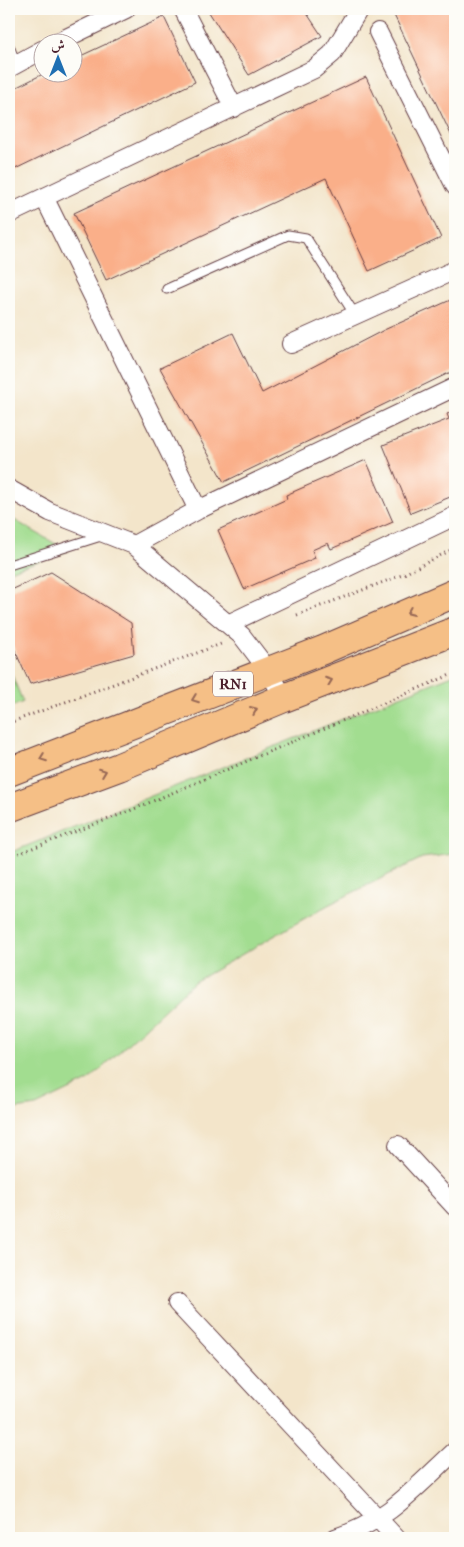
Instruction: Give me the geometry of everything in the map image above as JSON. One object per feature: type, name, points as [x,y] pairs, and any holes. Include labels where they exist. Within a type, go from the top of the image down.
[{"type":"highway","name":"RN1","points":[[9,772],[323,650],[455,593]]},
{"type":"highway","name":"RN1","points":[[9,808],[119,767],[284,698],[455,630]]},
{"type":"street","points":[[79,32],[126,9]]},
{"type":"street","points":[[183,9],[234,108]]},
{"type":"street","points":[[9,214],[314,69],[332,54],[359,9]]},
{"type":"street","points":[[378,32],[455,186]]},
{"type":"street","points":[[12,66],[32,55]]},
{"type":"street","points":[[44,197],[198,510]]},
{"type":"street","points":[[291,344],[455,270]]},
{"type":"street","points":[[134,544],[198,510],[455,387]]},
{"type":"street","points":[[9,489],[50,512],[134,544],[242,636],[268,670],[284,698]]},
{"type":"street","points":[[228,624],[455,516]]},
{"type":"street","points":[[398,1145],[455,1207]]},
{"type":"street","points":[[177,1303],[396,1538]]},
{"type":"street","points":[[335,1538],[352,1533],[388,1514],[455,1451]]},
{"type":"lane","points":[[9,46],[12,66]]},
{"type":"lane","points":[[167,289],[288,235],[306,238],[354,315]]},
{"type":"lane","points":[[9,565],[106,534]]},
{"type":"path","points":[[9,857],[127,812],[455,673]]},
{"type":"green space","points":[[9,517],[68,551],[9,571]]},
{"type":"green space","points":[[9,668],[23,702],[9,708]]},
{"type":"green space","points":[[455,674],[455,854],[422,858],[328,905],[194,982],[88,1081],[36,1106],[9,1110],[9,853]]},
{"type":"building","points":[[207,9],[304,9],[322,36],[249,75]]},
{"type":"building","points":[[402,9],[455,9],[455,143],[393,13]]},
{"type":"building","points":[[164,17],[195,82],[9,172],[9,91],[32,80],[32,82],[82,82],[82,55]]},
{"type":"building","points":[[366,77],[441,238],[369,271],[326,178],[106,280],[74,213]]},
{"type":"building","points":[[455,298],[455,370],[224,482],[160,368],[233,333],[262,393],[384,330]]},
{"type":"building","points":[[455,410],[455,495],[411,513],[383,445],[449,419],[447,414]]},
{"type":"building","points":[[366,460],[393,522],[331,549],[328,543],[312,550],[315,558],[244,589],[218,530],[287,499],[286,495]]},
{"type":"building","points":[[51,572],[131,623],[134,654],[30,684],[9,637],[9,591]]}]
